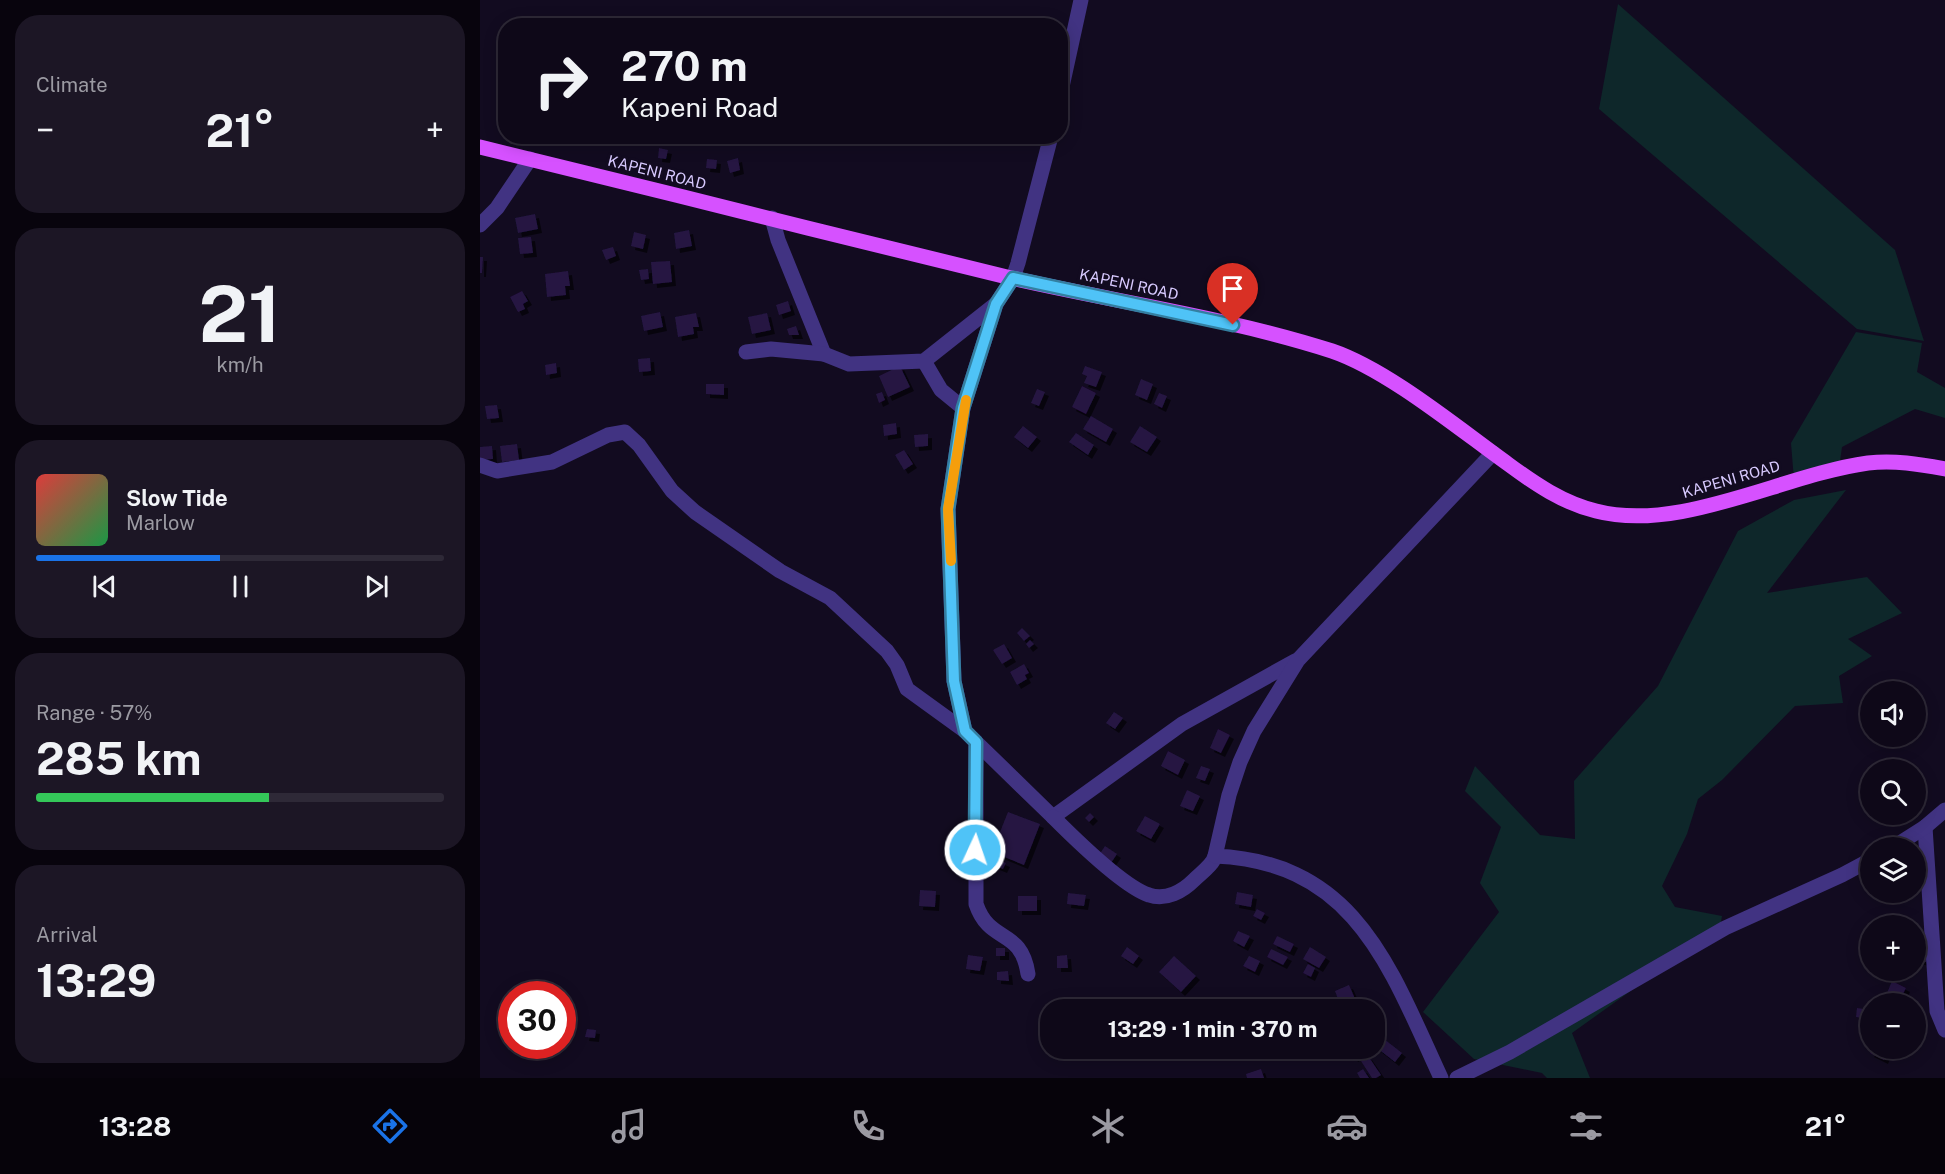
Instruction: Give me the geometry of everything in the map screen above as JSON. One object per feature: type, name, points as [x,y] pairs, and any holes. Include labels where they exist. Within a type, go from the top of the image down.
[{"type":"main road","name":"KAPENI ROAD","points":[[480,147],[1013,278],[1273,333],[1338,353],[1381,376],[1567,502],[1598,512],[1631,516],[1698,509],[1781,483],[1868,463],[1896,461],[1945,469]]},
{"type":"street","points":[[1068,61],[1082,0]]},
{"type":"street","points":[[1028,974],[1026,962],[1018,944],[988,927],[976,903],[970,736],[954,681],[948,509],[963,408],[996,304],[1013,278],[1049,144]]},
{"type":"street","points":[[480,225],[497,208],[530,159]]},
{"type":"street","points":[[772,218],[778,240],[824,354]]},
{"type":"street","points":[[746,352],[771,349],[824,354],[849,364],[924,361],[996,304]]},
{"type":"street","points":[[924,361],[941,390],[963,408]]},
{"type":"street","points":[[480,465],[497,471],[552,462],[608,435],[625,432],[639,445],[672,491],[695,512],[780,571],[830,598],[887,651],[897,664],[907,689],[970,736],[1053,817],[1110,868],[1148,895],[1167,896],[1180,892],[1211,863],[1215,856],[1229,795],[1240,762],[1254,731],[1298,660],[1492,453]]},
{"type":"street","points":[[1053,817],[1182,724],[1298,660]]},
{"type":"street","points":[[1909,837],[1945,810]]},
{"type":"street","points":[[1925,827],[1938,1011],[1945,1030]]},
{"type":"street","points":[[1215,856],[1256,859],[1281,867],[1311,883],[1340,903],[1366,932],[1387,968],[1441,1078]]},
{"type":"street","points":[[1457,1078],[1510,1052],[1725,928],[1860,865]]},
{"type":"green space","points":[[1618,4],[1895,250],[1924,341],[1857,329],[1599,109]]},
{"type":"green space","points":[[1856,332],[1922,343],[1917,372],[1945,388],[1945,418],[1915,409],[1842,447],[1838,475],[1794,480],[1791,443]]},
{"type":"green space","points":[[1846,490],[1767,593],[1867,577],[1902,613],[1848,639],[1872,656],[1839,676],[1843,703],[1795,706],[1722,780],[1698,799],[1687,834],[1662,886],[1675,907],[1722,916],[1720,927],[1572,1033],[1590,1078],[1547,1078],[1542,1073],[1474,1059],[1423,1012],[1499,912],[1480,883],[1501,827],[1465,791],[1475,766],[1540,835],[1575,839],[1574,781],[1658,686],[1738,531],[1794,500]]},
{"type":"building","points":[[659,148],[668,150],[666,159],[658,158]]},
{"type":"building","points":[[738,158],[740,170],[730,173],[727,161]]},
{"type":"building","points":[[707,159],[717,160],[716,169],[706,168]]},
{"type":"building","points":[[535,214],[538,229],[518,233],[515,218]]},
{"type":"building","points":[[689,230],[692,246],[676,249],[674,233]]},
{"type":"building","points":[[634,232],[646,235],[643,249],[631,246]]},
{"type":"building","points":[[531,237],[533,253],[520,254],[518,238]]},
{"type":"building","points":[[613,247],[616,256],[606,260],[602,250]]},
{"type":"building","points":[[480,257],[483,257],[482,273],[480,273]]},
{"type":"building","points":[[670,261],[672,282],[653,284],[651,262]]},
{"type":"building","points":[[648,269],[649,279],[641,280],[639,270]]},
{"type":"building","points":[[568,271],[570,286],[565,286],[566,295],[547,297],[545,274]]},
{"type":"building","points":[[522,291],[528,301],[523,304],[525,309],[518,312],[510,297]]},
{"type":"building","points":[[788,301],[791,311],[779,315],[776,305]]},
{"type":"building","points":[[660,312],[663,327],[644,331],[641,316]]},
{"type":"building","points":[[696,313],[699,327],[693,327],[694,334],[678,337],[675,317]]},
{"type":"building","points":[[767,313],[771,330],[752,334],[748,317]]},
{"type":"building","points":[[796,326],[799,335],[789,335],[787,329]]},
{"type":"building","points":[[650,358],[651,371],[639,372],[638,359]]},
{"type":"building","points":[[556,363],[557,373],[546,375],[545,365]]},
{"type":"building","points":[[900,366],[910,387],[888,397],[879,376]]},
{"type":"building","points":[[1085,366],[1102,372],[1096,387],[1084,383],[1087,376],[1082,374]]},
{"type":"building","points":[[1141,379],[1153,384],[1147,400],[1135,395]]},
{"type":"building","points":[[706,384],[724,384],[724,395],[706,394]]},
{"type":"building","points":[[1082,386],[1096,393],[1086,414],[1072,407]]},
{"type":"building","points":[[1037,389],[1045,392],[1039,406],[1031,403]]},
{"type":"building","points":[[882,392],[885,400],[879,403],[876,394]]},
{"type":"building","points":[[1159,393],[1167,396],[1162,408],[1154,404]]},
{"type":"building","points":[[497,405],[499,418],[487,419],[485,406]]},
{"type":"building","points":[[1091,416],[1113,429],[1106,442],[1083,429]]},
{"type":"building","points":[[896,423],[897,434],[884,436],[883,425]]},
{"type":"building","points":[[1023,426],[1037,437],[1028,448],[1014,437]]},
{"type":"building","points":[[1140,426],[1157,437],[1147,452],[1130,442]]},
{"type":"building","points":[[1076,433],[1094,445],[1088,455],[1069,442]]},
{"type":"building","points":[[928,434],[928,446],[915,447],[914,435]]},
{"type":"building","points":[[517,444],[519,460],[502,462],[500,446]]},
{"type":"building","points":[[492,446],[493,459],[480,460],[480,447]]},
{"type":"building","points":[[904,450],[913,464],[904,470],[895,455]]},
{"type":"building","points":[[1022,628],[1030,636],[1024,641],[1017,633]]},
{"type":"building","points":[[1030,640],[1034,644],[1029,648],[1026,644]]},
{"type":"building","points":[[1004,644],[1012,658],[1002,664],[993,650]]},
{"type":"building","points":[[1024,664],[1029,673],[1025,675],[1027,679],[1017,685],[1010,672]]},
{"type":"building","points":[[1114,712],[1123,718],[1115,729],[1106,723]]},
{"type":"building","points":[[1218,729],[1230,735],[1221,753],[1210,748]]},
{"type":"building","points":[[1168,751],[1185,760],[1178,775],[1161,766]]},
{"type":"building","points":[[1201,766],[1210,769],[1205,781],[1196,778]]},
{"type":"building","points":[[1187,790],[1200,796],[1193,811],[1180,806]]},
{"type":"building","points":[[1008,812],[1040,824],[1024,865],[992,852]]},
{"type":"building","points":[[1090,813],[1094,817],[1089,822],[1085,818]]},
{"type":"building","points":[[1145,816],[1160,824],[1151,839],[1136,831]]},
{"type":"building","points":[[1105,846],[1117,854],[1111,863],[1099,855]]},
{"type":"building","points":[[989,856],[1006,863],[1003,869],[986,862]]},
{"type":"building","points":[[920,890],[936,891],[935,907],[919,906]]},
{"type":"building","points":[[1237,892],[1253,895],[1251,907],[1235,904]]},
{"type":"building","points":[[1068,893],[1086,895],[1084,906],[1067,904]]},
{"type":"building","points":[[1018,896],[1037,896],[1037,911],[1018,911]]},
{"type":"building","points":[[1257,909],[1265,913],[1261,920],[1253,916]]},
{"type":"building","points":[[1238,931],[1250,936],[1244,947],[1233,941]]},
{"type":"building","points":[[1277,936],[1294,944],[1290,952],[1273,944]]},
{"type":"building","points":[[1926,946],[1929,946],[1926,962]]},
{"type":"building","points":[[1127,947],[1139,956],[1133,964],[1121,956]]},
{"type":"building","points":[[1310,947],[1326,957],[1319,968],[1303,959]]},
{"type":"building","points":[[996,948],[1005,948],[1005,956],[996,956]]},
{"type":"building","points":[[1271,949],[1288,957],[1283,965],[1267,957]]},
{"type":"building","points":[[968,955],[983,957],[980,971],[966,969]]},
{"type":"building","points":[[1067,955],[1068,968],[1057,968],[1057,956]]},
{"type":"building","points":[[1174,956],[1196,976],[1181,992],[1159,972]]},
{"type":"building","points":[[1249,956],[1260,961],[1255,972],[1243,966]]},
{"type":"building","points":[[1308,964],[1315,968],[1311,977],[1303,973]]},
{"type":"building","points":[[1008,971],[1009,981],[997,980],[997,972]]},
{"type":"building","points":[[1892,981],[1906,988],[1904,993],[1887,993]]},
{"type":"building","points":[[1349,985],[1355,999],[1338,999],[1335,991]]},
{"type":"building","points":[[1857,1008],[1860,1008],[1860,1018],[1856,1017]]},
{"type":"building","points":[[587,1029],[596,1030],[595,1038],[585,1037]]},
{"type":"building","points":[[1385,1040],[1402,1053],[1395,1062],[1385,1054]]},
{"type":"building","points":[[1370,1059],[1381,1075],[1372,1078],[1361,1061]]},
{"type":"building","points":[[1261,1069],[1264,1078],[1247,1078],[1246,1074]]},
{"type":"building","points":[[1363,1069],[1369,1078],[1360,1078],[1357,1073]]},
{"type":"slow traffic","points":[[951,561],[948,509],[966,400]]},
{"type":"route","points":[[975,850],[976,742],[965,731],[954,681],[948,509],[963,408],[996,304],[1013,278],[1111,297],[1233,325]]}]
